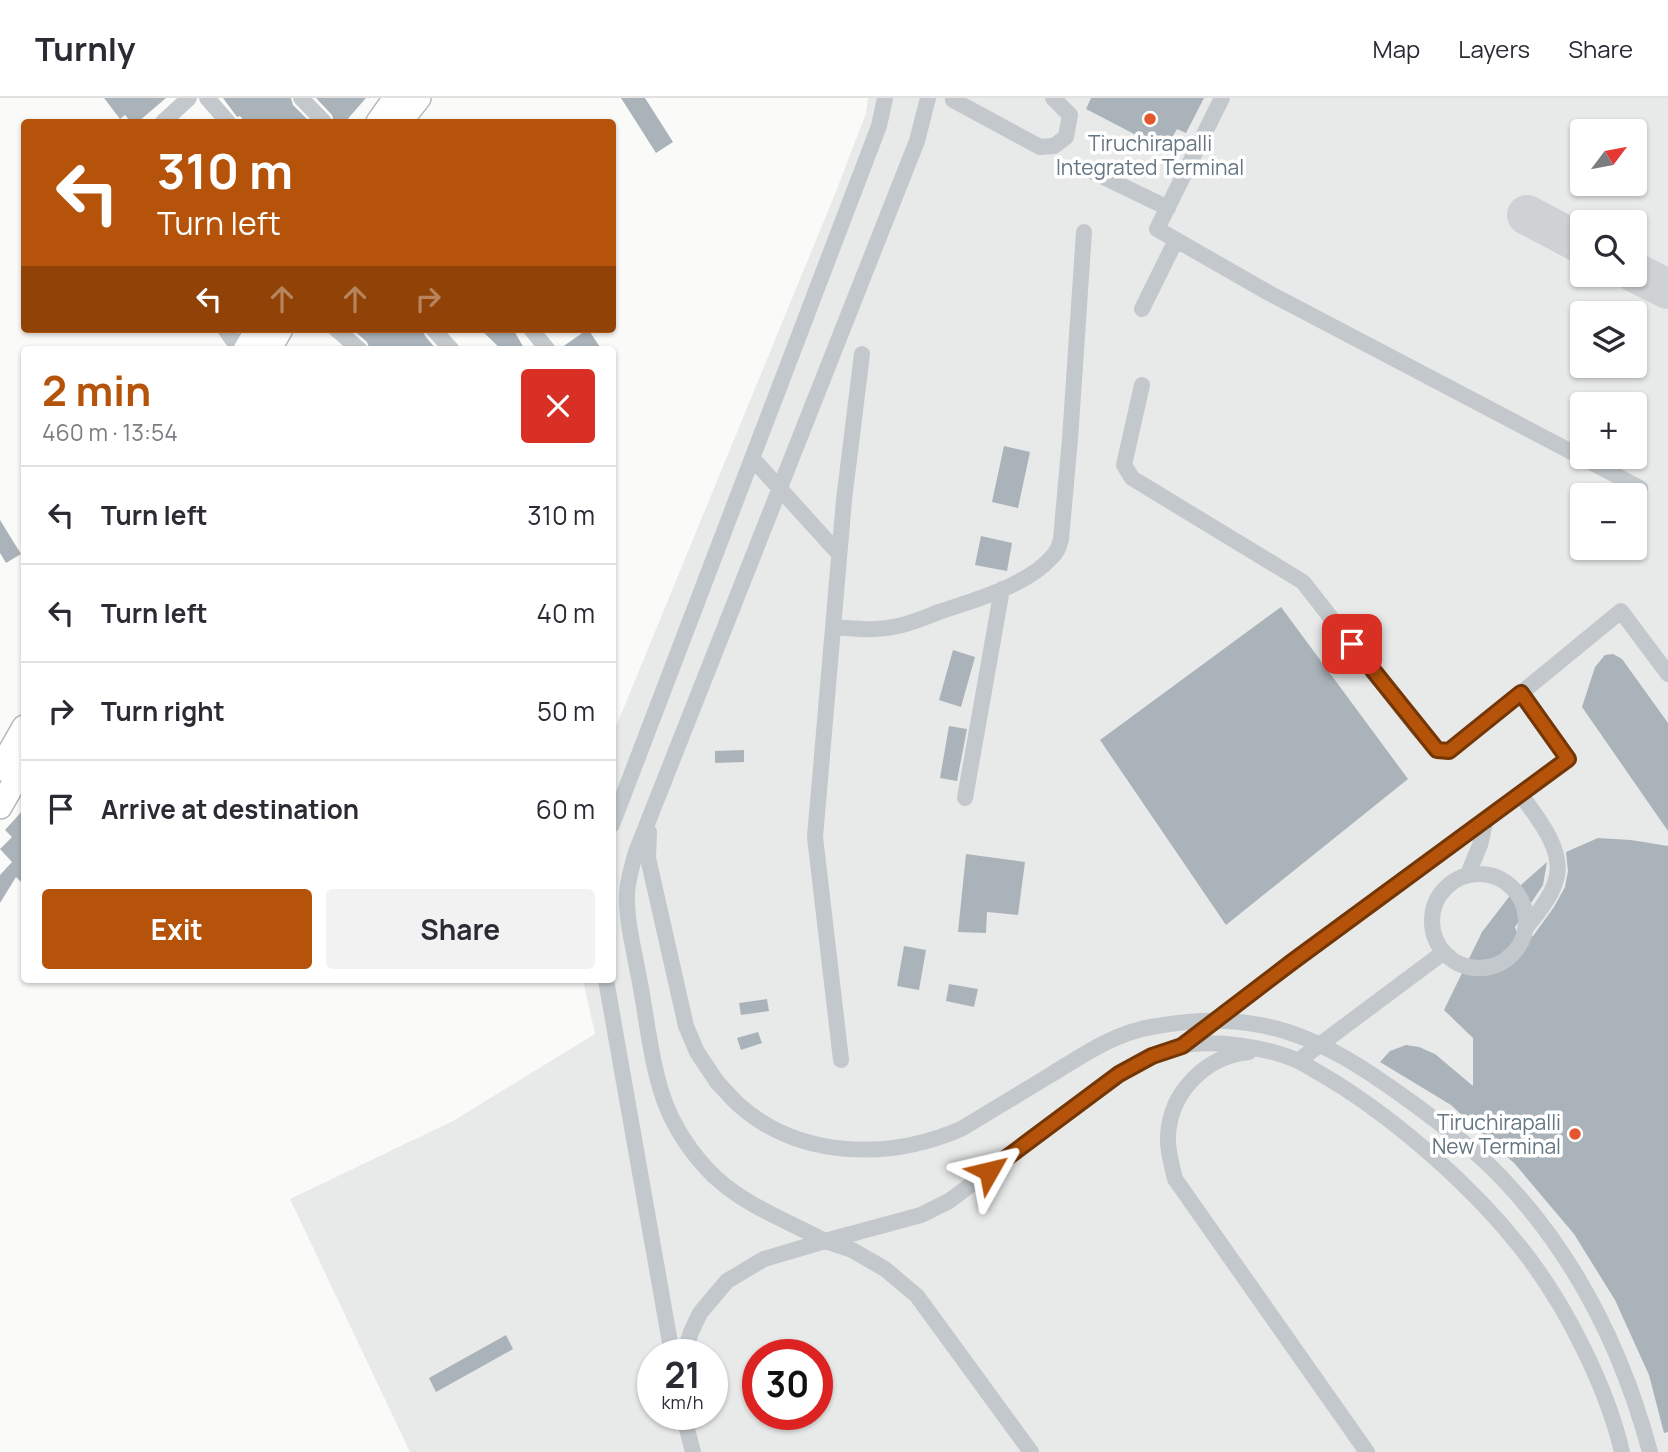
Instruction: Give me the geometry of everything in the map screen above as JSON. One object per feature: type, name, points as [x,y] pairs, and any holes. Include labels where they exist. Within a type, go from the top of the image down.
[{"type":"highway","points":[[380,119],[395,98]]},
{"type":"highway","points":[[402,119],[419,98]]},
{"type":"highway","points":[[0,769],[21,732]]},
{"type":"highway","points":[[0,807],[21,770]]},
{"type":"street","points":[[166,119],[188,98]]},
{"type":"street","points":[[207,98],[225,119]]},
{"type":"street","points":[[301,98],[321,119]]},
{"type":"street","points":[[616,815],[879,126],[885,98]]},
{"type":"street","points":[[928,98],[917,141],[636,852],[627,894],[633,944],[664,1099],[677,1128],[694,1154],[740,1197],[825,1241],[852,1250],[885,1269],[917,1296],[1031,1452]]},
{"type":"street","points":[[953,100],[1040,148],[1054,146],[1066,137],[1070,115],[1054,98]]},
{"type":"street","points":[[1222,98],[1157,229],[1269,293],[1630,483]]},
{"type":"street","points":[[1089,170],[1168,208]]},
{"type":"street","points":[[833,627],[867,630],[900,626],[1002,589],[1044,565],[1058,550],[1070,439],[1084,232]]},
{"type":"street","points":[[1142,309],[1176,240]]},
{"type":"street","points":[[341,333],[355,346]]},
{"type":"street","points":[[437,333],[448,346]]},
{"type":"street","points":[[841,1060],[815,837],[839,554],[862,354]]},
{"type":"street","points":[[1142,385],[1124,465],[1132,478],[1303,582],[1437,750],[1449,751],[1621,611],[1668,674]]},
{"type":"street","points":[[752,458],[839,554]]},
{"type":"street","points":[[965,798],[1002,589]]},
{"type":"street","points":[[1182,1046],[1302,954],[1568,759],[1521,693]]},
{"type":"street","points":[[1520,794],[1544,827],[1558,869],[1555,883],[1525,930],[1520,944],[1511,956],[1498,964],[1484,968],[1469,967],[1455,962],[1444,952],[1435,938],[1431,922],[1433,906],[1441,891],[1468,874],[1484,873],[1500,878],[1513,888],[1521,901],[1525,930]]},
{"type":"street","points":[[656,802],[648,837],[648,858],[686,1026],[697,1052],[717,1082],[739,1105],[789,1136],[839,1149],[889,1149],[940,1138],[961,1129],[1087,1052],[1118,1036],[1148,1027],[1179,1022],[1256,1023],[1310,1040],[1367,1070],[1457,1137],[1500,1176],[1528,1209],[1578,1277],[1600,1316],[1629,1382],[1650,1452]]},
{"type":"street","points":[[1468,874],[1480,845],[1486,819]]},
{"type":"street","points":[[1293,1059],[1444,952]]},
{"type":"street","points":[[607,983],[670,1339]]},
{"type":"street","points":[[689,1339],[700,1313],[727,1281],[764,1259],[921,1215],[949,1201],[1119,1074],[1152,1056],[1182,1046],[1217,1044],[1259,1048],[1293,1059],[1356,1095],[1449,1171],[1528,1257],[1549,1288],[1585,1353],[1615,1424],[1622,1452]]},
{"type":"street","points":[[1293,1059],[1274,1053],[1245,1052],[1219,1060],[1206,1068],[1184,1090],[1176,1103],[1168,1133],[1168,1149],[1175,1179],[1183,1193],[1367,1452]]},
{"type":"street","points":[[687,1430],[693,1452]]},
{"type":"shaded area","points":[[868,98],[1668,98],[1668,1452],[410,1452],[290,1199],[453,1121],[595,1034],[584,983],[616,983],[616,727],[837,189],[866,113]]},
{"type":"building","points":[[104,98],[166,98],[142,119],[128,119],[125,115],[120,119]]},
{"type":"building","points":[[223,98],[291,98],[293,105],[307,119],[242,119],[237,117]]},
{"type":"building","points":[[316,98],[366,98],[348,119],[333,119]]},
{"type":"building","points":[[621,98],[645,98],[673,142],[656,153]]},
{"type":"building","name":"Tiruchirapalli Integrated Terminal","points":[[1091,98],[1204,98],[1186,133],[1177,129],[1165,150],[1086,109]]},
{"type":"building","points":[[357,333],[424,333],[434,346],[368,346]]},
{"type":"building","points":[[484,333],[515,333],[523,346],[498,346]]},
{"type":"building","points":[[582,333],[591,333],[599,346],[564,346]]},
{"type":"building","points":[[1004,446],[1030,452],[1018,508],[992,502]]},
{"type":"building","points":[[0,520],[21,554],[6,563],[0,553]]},
{"type":"building","points":[[981,536],[1012,543],[1007,571],[975,565]]},
{"type":"building","points":[[1281,607],[1408,779],[1226,925],[1100,740]]},
{"type":"building","points":[[953,650],[975,657],[961,707],[939,700]]},
{"type":"building","points":[[1613,654],[1622,659],[1668,723],[1668,831],[1582,707],[1595,667],[1605,655]]},
{"type":"building","points":[[949,726],[967,729],[957,781],[940,778]]},
{"type":"building","points":[[744,750],[744,762],[715,763],[715,751]]},
{"type":"building","points":[[21,812],[21,882],[16,877],[0,903],[0,875],[12,862],[0,849],[12,837],[5,830]]},
{"type":"building","name":"Tiruchirapalli New Terminal","points":[[1598,838],[1668,846],[1668,1432],[1664,1433],[1649,1375],[1615,1300],[1574,1234],[1515,1164],[1451,1105],[1380,1062],[1390,1051],[1406,1045],[1419,1047],[1435,1054],[1473,1086],[1473,1038],[1444,1010],[1482,932],[1512,893],[1547,862],[1543,885],[1515,927],[1519,938],[1533,936],[1565,887],[1568,871],[1566,852]]},
{"type":"building","points":[[966,854],[1025,862],[1018,915],[987,912],[986,933],[958,932]]},
{"type":"building","points":[[904,946],[926,950],[919,990],[897,986]]},
{"type":"building","points":[[949,984],[978,989],[974,1007],[946,1001]]},
{"type":"building","points":[[767,999],[769,1011],[741,1015],[739,1003]]},
{"type":"building","points":[[758,1032],[762,1043],[741,1050],[737,1038]]},
{"type":"building","points":[[506,1335],[513,1349],[436,1392],[429,1378]]},
{"type":"taxiway","points":[[1527,215],[1570,238]]},
{"type":"taxiway","points":[[1647,278],[1668,289]]},
{"type":"place","name":"Tiruchirapalli Integrated Terminal","points":[[1150,119]]},
{"type":"place","name":"Tiruchirapalli New Terminal","points":[[1575,1134]]},
{"type":"route","points":[[989,1171],[1119,1074],[1152,1056],[1182,1046],[1568,759],[1521,693],[1449,751],[1437,750],[1352,644]]}]
